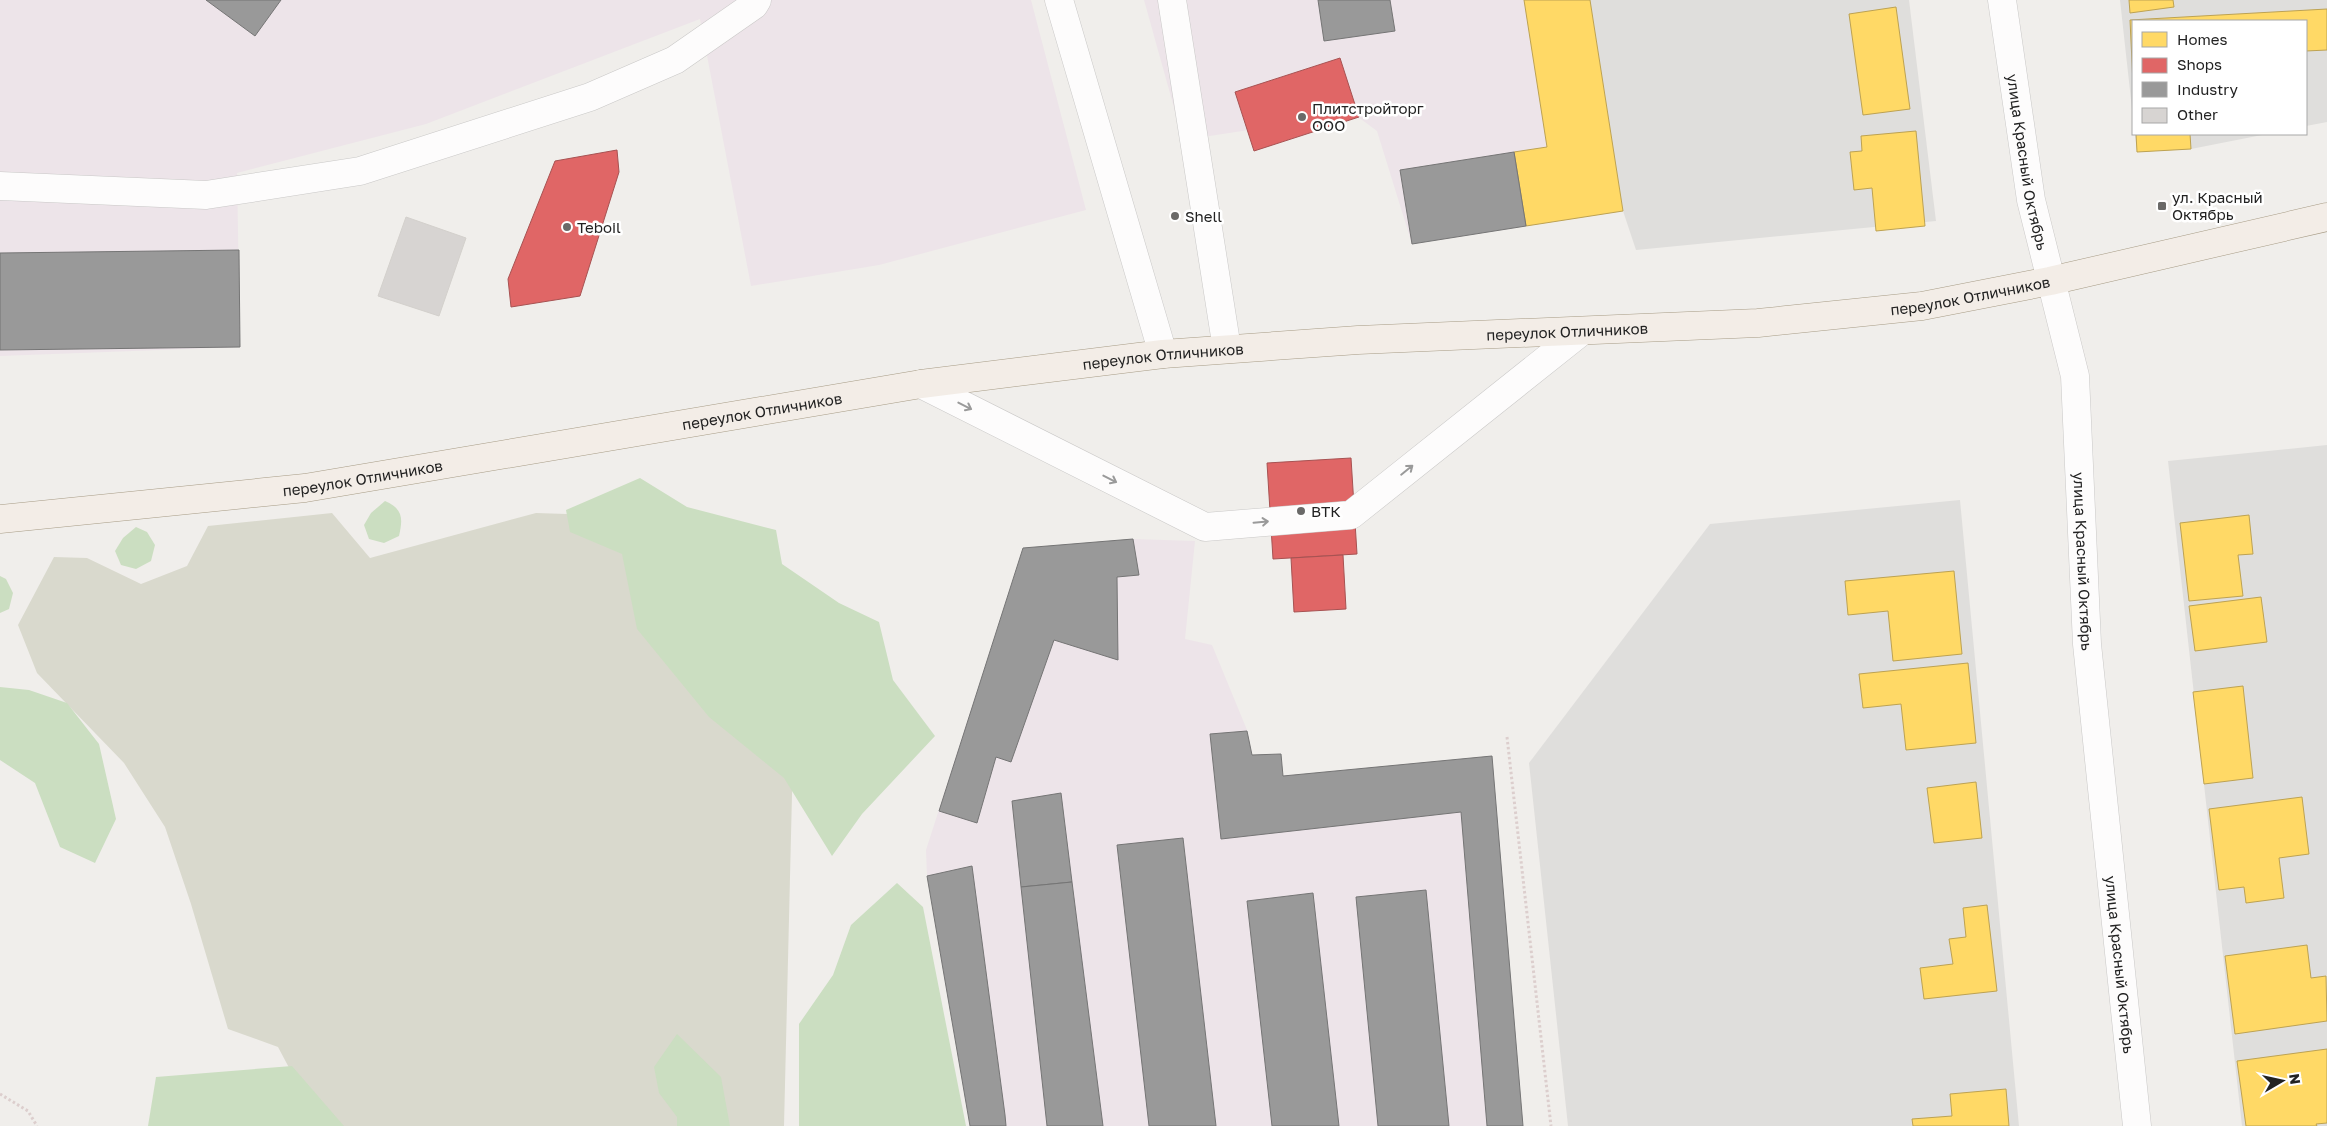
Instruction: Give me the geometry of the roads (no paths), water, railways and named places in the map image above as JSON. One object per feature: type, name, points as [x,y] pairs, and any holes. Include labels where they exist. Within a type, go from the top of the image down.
[{"type":"main road","name":"переулок Отличников","points":[[0,519],[305,488],[921,384],[1163,354],[1358,340],[1758,323],[1922,306],[2050,281],[2327,217]]},
{"type":"street","points":[[0,186],[206,195],[360,170],[590,97],[675,60],[754,5],[757,0]]},
{"type":"street","points":[[1059,0],[1163,354]]},
{"type":"street","points":[[1172,0],[1227,349]]},
{"type":"street","name":"улица Красный Октябрь","points":[[2002,0],[2031,200],[2075,376],[2087,644],[2137,1126]]},
{"type":"street","points":[[921,384],[1204,527],[1351,515],[1582,331]]},
{"type":"place","name":"Плитстройторг ООО","points":[[1302,117]]},
{"type":"place","name":"ул. Красный Октябрь","points":[[2162,206]]},
{"type":"place","name":"Shell","points":[[1175,216]]},
{"type":"place","name":"Teboil","points":[[567,227]]},
{"type":"place","name":"ВТК","points":[[1301,511]]}]
